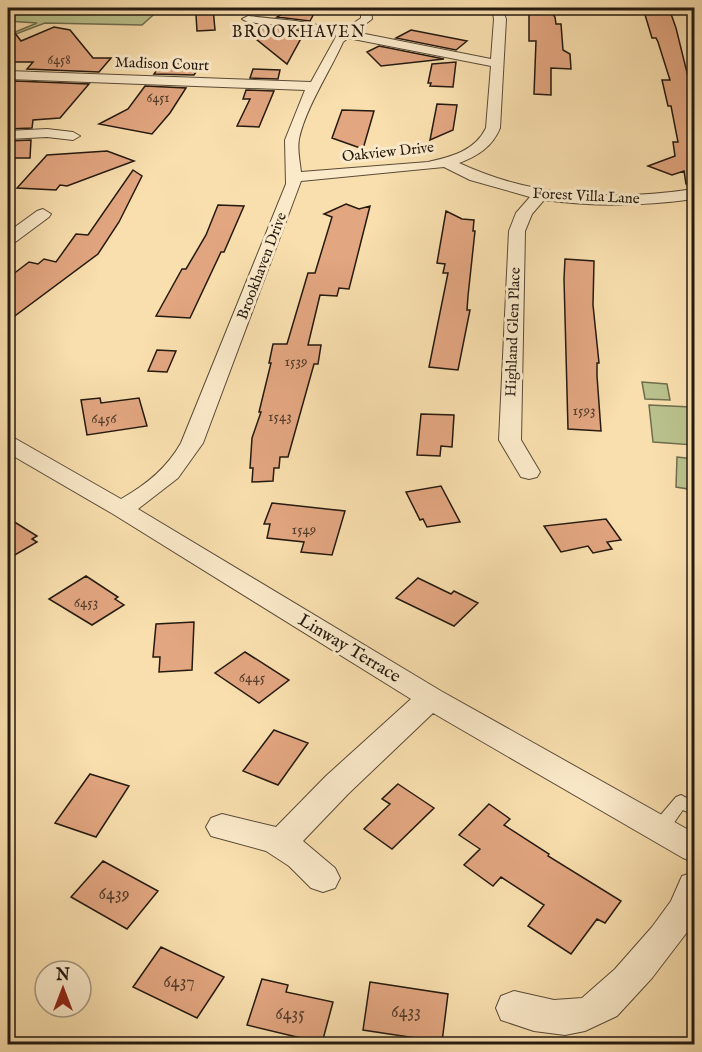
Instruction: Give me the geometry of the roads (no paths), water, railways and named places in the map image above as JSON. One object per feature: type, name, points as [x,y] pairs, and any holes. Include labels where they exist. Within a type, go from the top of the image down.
[{"type":"street","name":"Brookhaven Drive","points":[[121,509],[163,482],[188,452],[272,244],[294,177],[292,140],[332,49],[344,34],[366,19],[366,8]]},
{"type":"street","name":"Oakview Drive","points":[[294,177],[447,163],[474,152],[489,137],[493,128],[500,16],[496,8]]},
{"type":"street","points":[[248,19],[288,22],[497,64]]},
{"type":"street","name":"Madison Court","points":[[8,75],[314,86]]},
{"type":"street","points":[[8,135],[46,133],[73,136]]},
{"type":"street","name":"Forest Villa Lane","points":[[447,163],[499,186],[540,195],[627,200],[694,194]]},
{"type":"street","name":"Highland Glen Place","points":[[529,472],[510,440],[511,370],[517,231],[524,213],[540,195]]},
{"type":"street","points":[[8,239],[43,214]]},
{"type":"street","name":"Linway Terrace","points":[[8,444],[121,509],[431,698],[694,849]]},
{"type":"street","points":[[282,842],[337,785],[431,698]]},
{"type":"street","points":[[222,827],[256,832],[282,842],[306,859],[323,878]]},
{"type":"street","points":[[514,1008],[542,1017],[574,1017],[594,1011],[613,997],[682,914],[694,886]]},
{"type":"lane","points":[[659,829],[681,801],[694,809]]},
{"type":"district","name":"BROOKHAVEN","points":[[299,33]]}]
